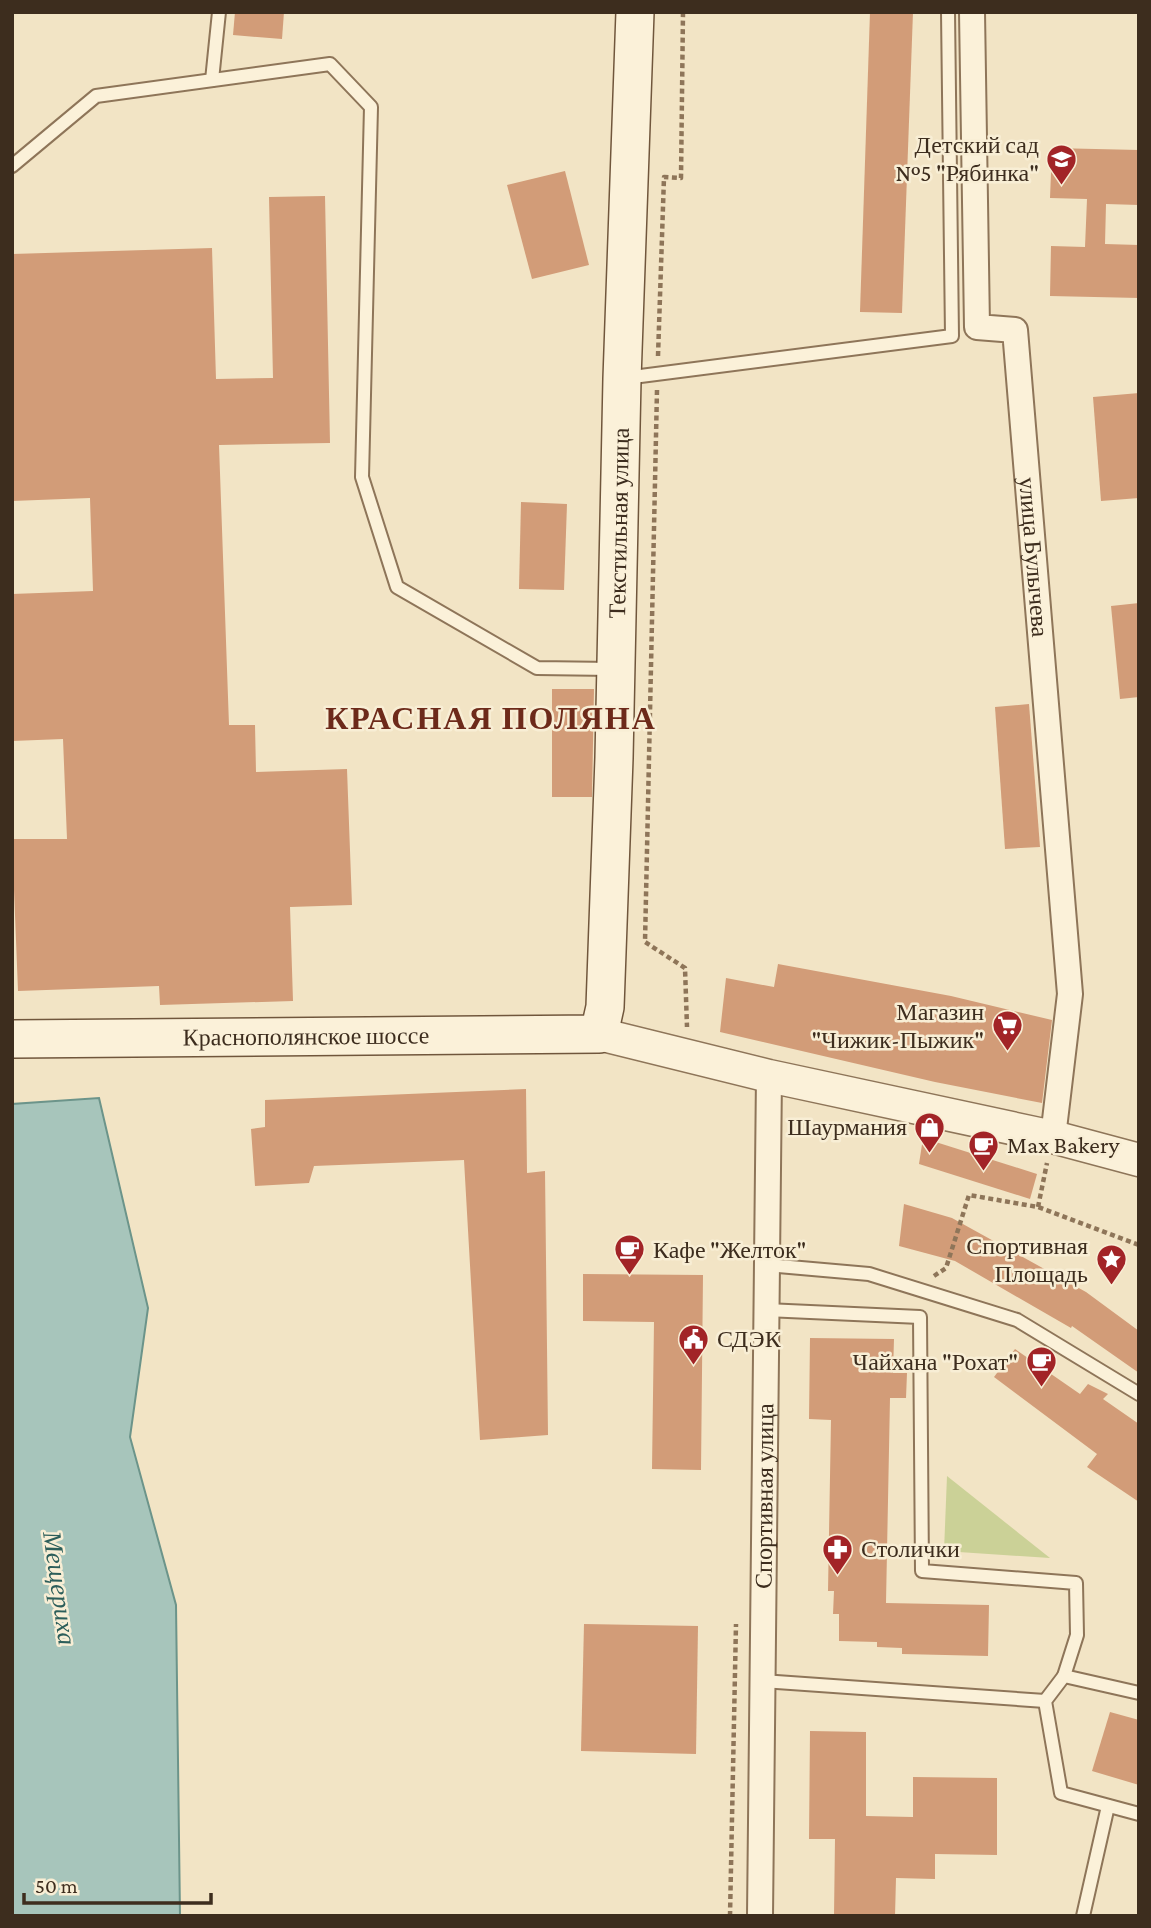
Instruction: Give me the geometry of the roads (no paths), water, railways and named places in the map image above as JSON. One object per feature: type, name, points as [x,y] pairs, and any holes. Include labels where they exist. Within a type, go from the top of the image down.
[{"type":"main road","name":"Текстильная улица","points":[[600,1034],[605,1007],[616,669],[639,381],[635,12]]},
{"type":"main road","name":"Краснополянское шоссе","points":[[12,1039],[600,1034]]},
{"type":"street","name":"улица Булычева","points":[[972,12],[976,327],[1015,330],[1070,993],[1053,1137]]},
{"type":"street","points":[[600,1034],[769,1076],[1053,1137],[1139,1160]]},
{"type":"street","name":"Спортивная улица","points":[[760,1916],[769,1076]]},
{"type":"lane","points":[[212,80],[219,12]]},
{"type":"lane","points":[[639,381],[953,337],[948,12]]},
{"type":"lane","points":[[12,166],[96,96],[330,64],[371,107],[362,477],[397,587],[537,668],[616,669]]},
{"type":"lane","points":[[767,1265],[869,1273],[1017,1320],[1139,1394]]},
{"type":"lane","points":[[766,1310],[920,1317],[922,1571],[1076,1583],[1077,1635],[1064,1676],[1045,1701],[1061,1793],[1139,1814]]},
{"type":"lane","points":[[1064,1676],[1139,1693]]},
{"type":"lane","points":[[762,1681],[1045,1701]]},
{"type":"lane","points":[[1083,1916],[1108,1805]]},
{"type":"water","name":"Мещериха","points":[[99,1098],[148,1308],[130,1437],[176,1605],[180,1916],[12,1916],[12,1104]]},
{"type":"place","name":"Детский сад №5 \"Рябинка\"","points":[[1062,186]]},
{"type":"place","name":"Магазин \"Чижик-Пыжик\"","points":[[1007,1053]]},
{"type":"place","name":"Шаурмания","points":[[930,1154]]},
{"type":"place","name":"Max Bakery","points":[[984,1172]]},
{"type":"place","name":"Кафе \"Желток\"","points":[[630,1277]]},
{"type":"place","name":"Спортивная Площадь","points":[[1111,1287]]},
{"type":"place","name":"СДЭК","points":[[694,1366]]},
{"type":"place","name":"Чайхана \"Рохат\"","points":[[1041,1389]]},
{"type":"place","name":"Столички","points":[[838,1576]]},
{"type":"district","name":"КРАСНАЯ ПОЛЯНА","points":[[491,718]]}]
